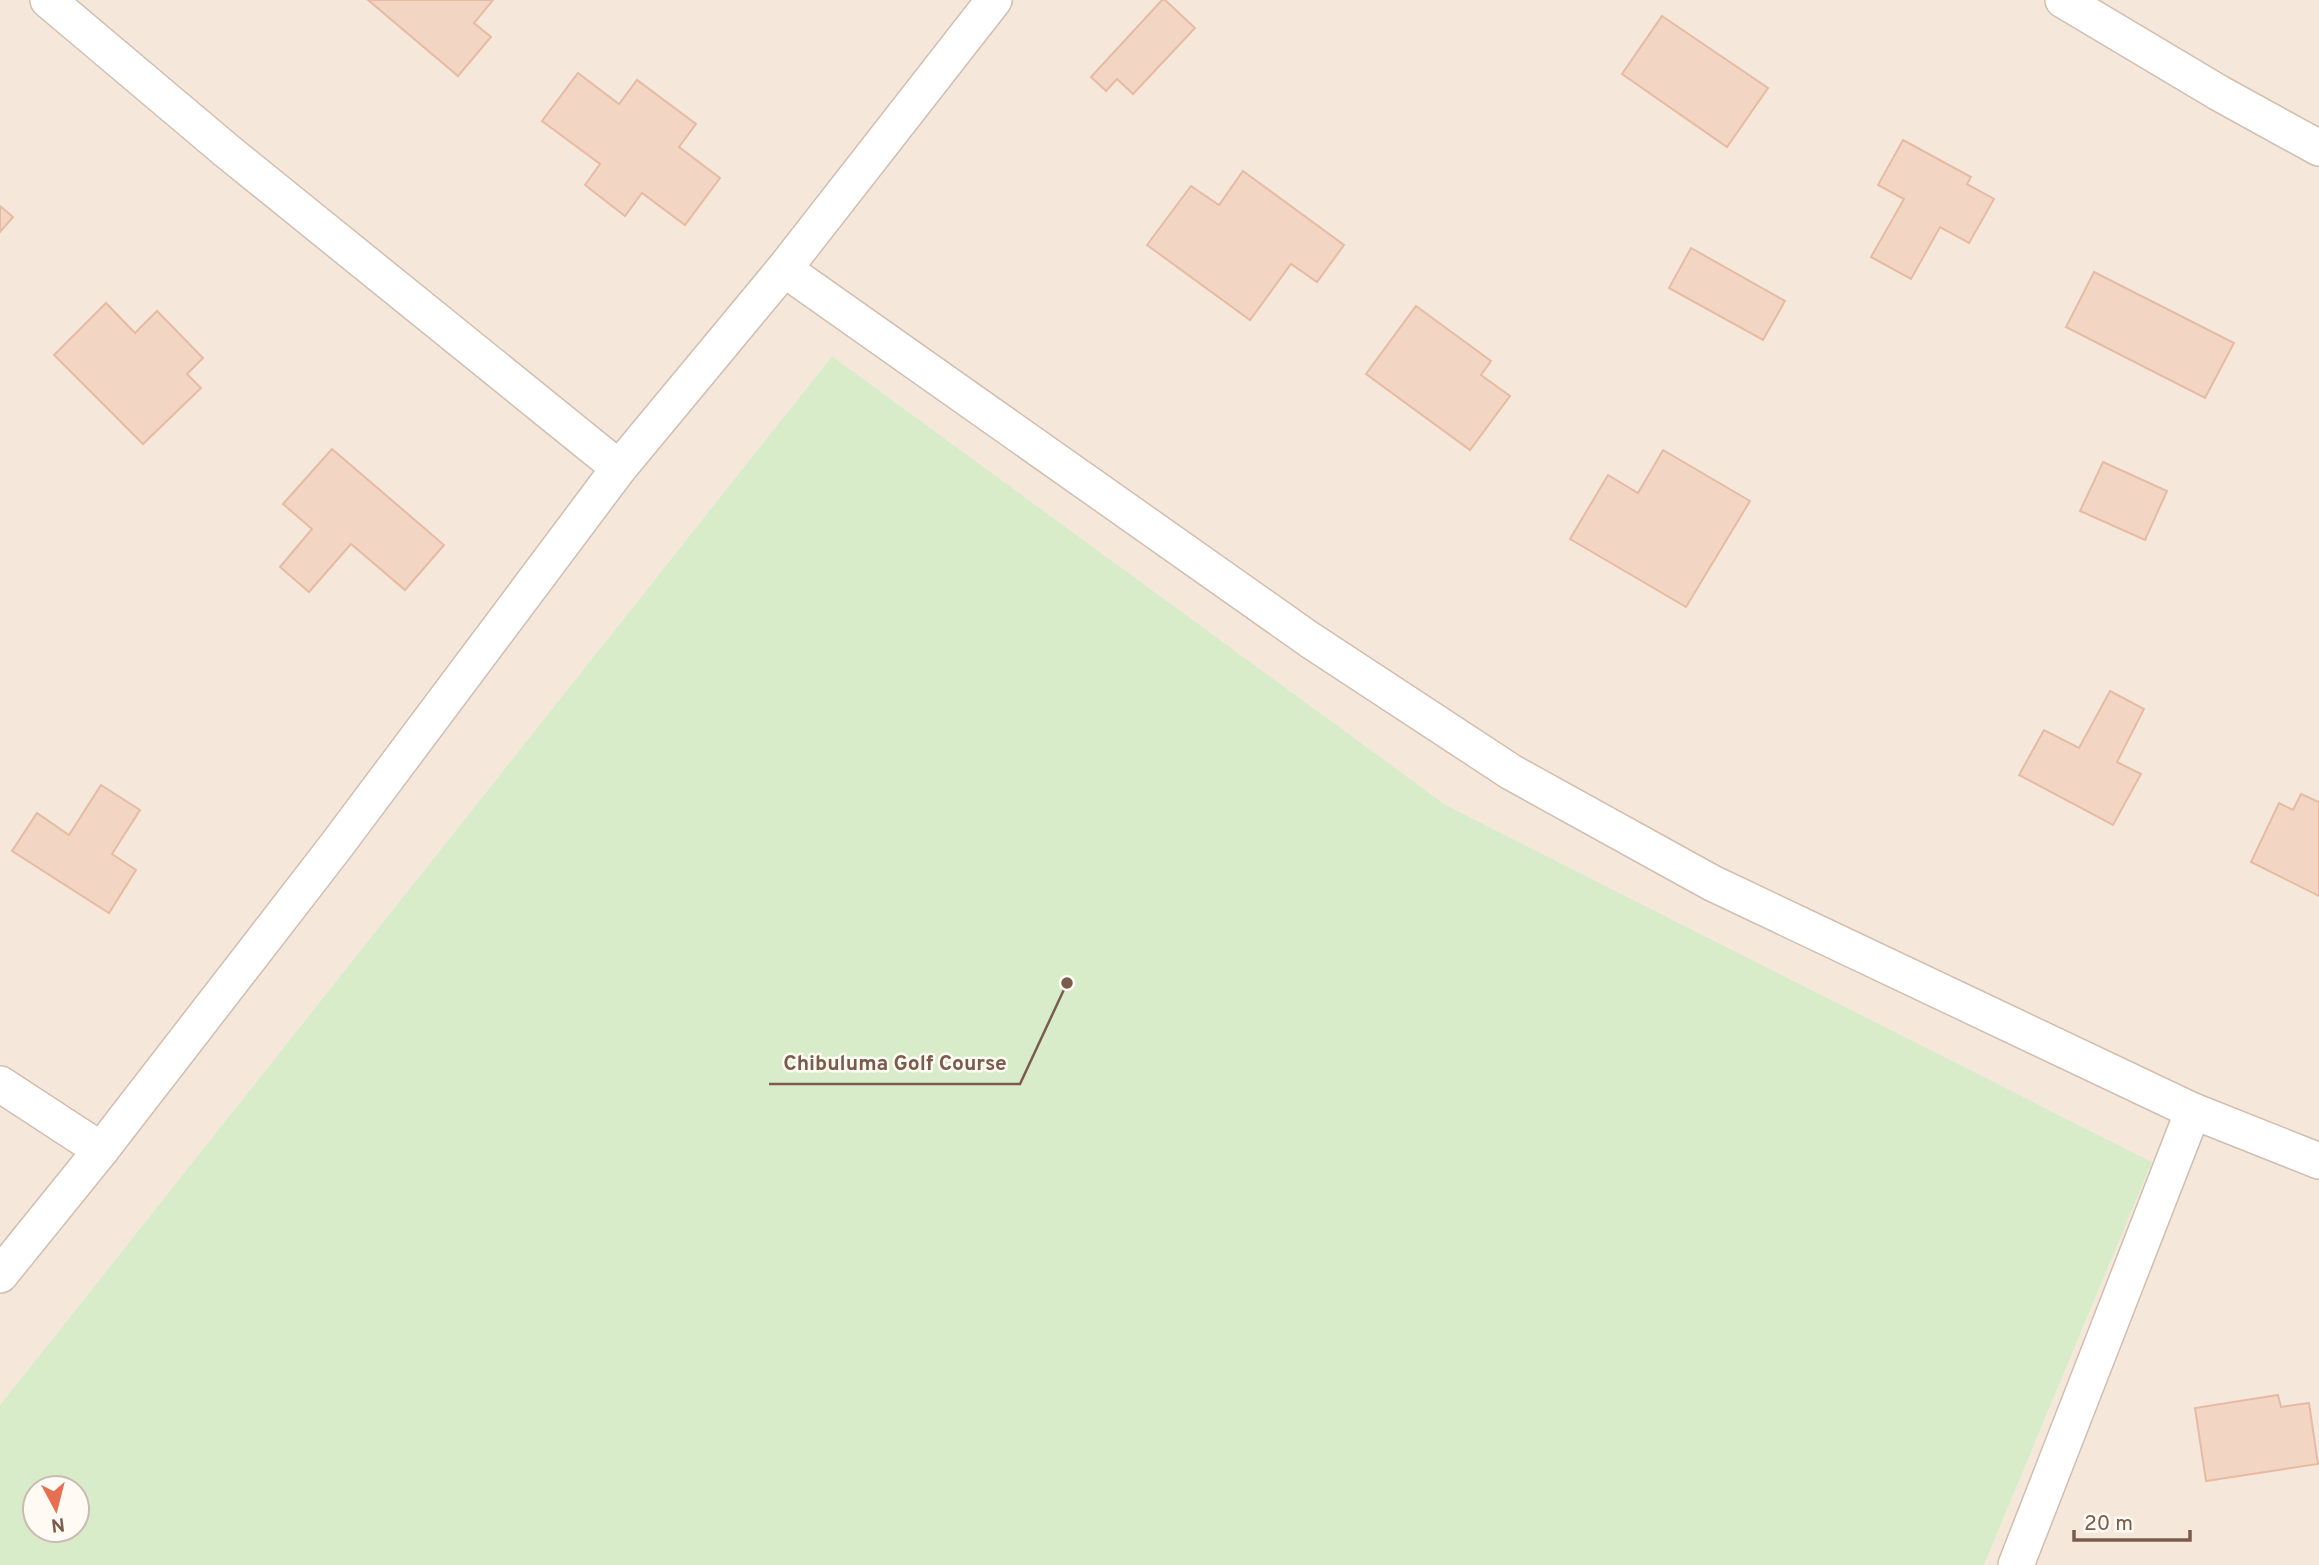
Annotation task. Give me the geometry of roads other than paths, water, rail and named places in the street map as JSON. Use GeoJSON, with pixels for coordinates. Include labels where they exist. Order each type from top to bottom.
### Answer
{"type":"FeatureCollection","features":[{"type":"Feature","properties":{"kind":"street"},"geometry":{"type":"LineString","coordinates":[[48,0],[227,151],[619,468]]}},
{"type":"Feature","properties":{"kind":"street"},"geometry":{"type":"LineString","coordinates":[[0,1275],[101,1150],[345,835],[619,468],[784,269],[994,0]]}},
{"type":"Feature","properties":{"kind":"street"},"geometry":{"type":"LineString","coordinates":[[2063,0],[2219,93],[2319,148]]}},
{"type":"Feature","properties":{"kind":"street"},"geometry":{"type":"LineString","coordinates":[[784,269],[1310,640],[1511,772],[1712,883],[2193,1111],[2319,1161]]}},
{"type":"Feature","properties":{"kind":"street"},"geometry":{"type":"LineString","coordinates":[[0,1084],[101,1150]]}},
{"type":"Feature","properties":{"kind":"street"},"geometry":{"type":"LineString","coordinates":[[2016,1565],[2193,1111]]}},
{"type":"Feature","properties":{"kind":"place","name":"Chibuluma Golf Course"},"geometry":{"type":"Point","coordinates":[1067,983]}}]}
